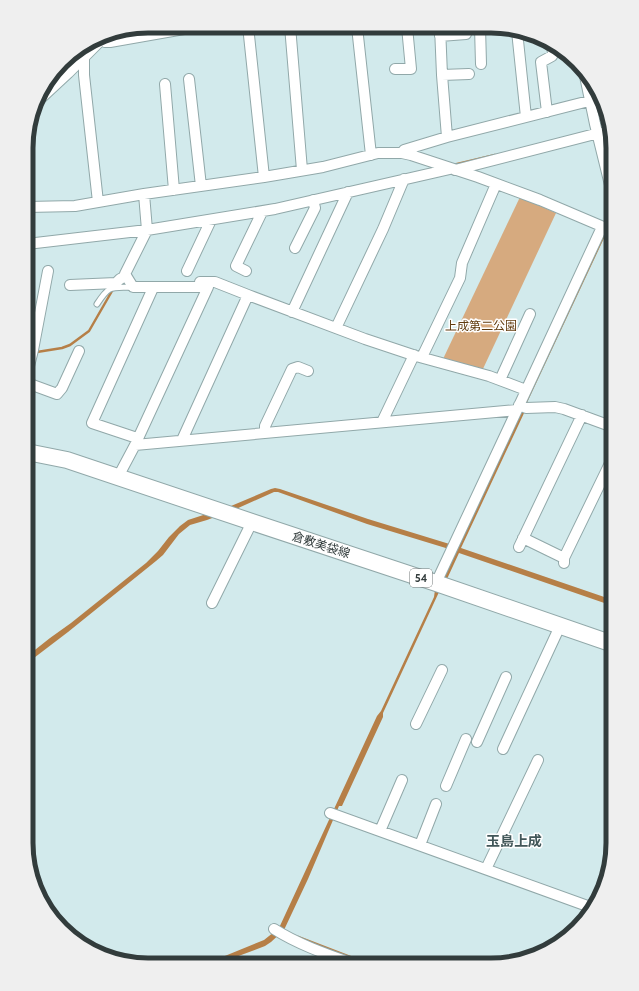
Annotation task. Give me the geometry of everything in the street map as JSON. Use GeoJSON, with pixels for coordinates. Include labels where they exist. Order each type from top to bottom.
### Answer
{"type":"FeatureCollection","features":[{"type":"Feature","properties":{"kind":"main road","name":"倉敷美袋線"},"geometry":{"type":"LineString","coordinates":[[33,453],[67,460],[436,583],[606,642]]}},
{"type":"Feature","properties":{"kind":"street"},"geometry":{"type":"LineString","coordinates":[[105,42],[161,33]]}},
{"type":"Feature","properties":{"kind":"street"},"geometry":{"type":"LineString","coordinates":[[249,33],[264,177]]}},
{"type":"Feature","properties":{"kind":"street"},"geometry":{"type":"LineString","coordinates":[[291,33],[302,170]]}},
{"type":"Feature","properties":{"kind":"street"},"geometry":{"type":"LineString","coordinates":[[358,33],[371,155]]}},
{"type":"Feature","properties":{"kind":"street"},"geometry":{"type":"LineString","coordinates":[[395,70],[411,69],[408,33]]}},
{"type":"Feature","properties":{"kind":"street"},"geometry":{"type":"LineString","coordinates":[[440,33],[447,137]]}},
{"type":"Feature","properties":{"kind":"street"},"geometry":{"type":"LineString","coordinates":[[457,33],[466,34]]}},
{"type":"Feature","properties":{"kind":"street"},"geometry":{"type":"LineString","coordinates":[[480,33],[481,64]]}},
{"type":"Feature","properties":{"kind":"street"},"geometry":{"type":"LineString","coordinates":[[518,36],[526,117]]}},
{"type":"Feature","properties":{"kind":"street"},"geometry":{"type":"LineString","coordinates":[[547,112],[541,62],[552,56],[553,51]]}},
{"type":"Feature","properties":{"kind":"street"},"geometry":{"type":"LineString","coordinates":[[82,53],[98,202]]}},
{"type":"Feature","properties":{"kind":"street"},"geometry":{"type":"LineString","coordinates":[[442,75],[469,74]]}},
{"type":"Feature","properties":{"kind":"street"},"geometry":{"type":"LineString","coordinates":[[189,79],[201,186]]}},
{"type":"Feature","properties":{"kind":"street"},"geometry":{"type":"LineString","coordinates":[[586,83],[587,101],[594,134],[606,174]]}},
{"type":"Feature","properties":{"kind":"street"},"geometry":{"type":"LineString","coordinates":[[165,84],[174,190]]}},
{"type":"Feature","properties":{"kind":"street"},"geometry":{"type":"LineString","coordinates":[[402,153],[404,150],[447,137],[587,101]]}},
{"type":"Feature","properties":{"kind":"street"},"geometry":{"type":"LineString","coordinates":[[33,243],[262,212],[605,133]]}},
{"type":"Feature","properties":{"kind":"street"},"geometry":{"type":"LineString","coordinates":[[33,207],[76,206],[144,194],[323,167],[378,153],[402,153],[540,200],[606,228]]}},
{"type":"Feature","properties":{"kind":"street"},"geometry":{"type":"LineString","coordinates":[[336,328],[404,179]]}},
{"type":"Feature","properties":{"kind":"street"},"geometry":{"type":"LineString","coordinates":[[382,422],[460,278],[462,263],[496,184]]}},
{"type":"Feature","properties":{"kind":"street"},"geometry":{"type":"LineString","coordinates":[[292,312],[348,192]]}},
{"type":"Feature","properties":{"kind":"street"},"geometry":{"type":"LineString","coordinates":[[130,282],[125,274],[147,228],[144,194]]}},
{"type":"Feature","properties":{"kind":"street"},"geometry":{"type":"LineString","coordinates":[[295,248],[315,208],[313,200]]}},
{"type":"Feature","properties":{"kind":"street"},"geometry":{"type":"LineString","coordinates":[[246,271],[236,266],[262,212]]}},
{"type":"Feature","properties":{"kind":"street"},"geometry":{"type":"LineString","coordinates":[[188,271],[211,220]]}},
{"type":"Feature","properties":{"kind":"street"},"geometry":{"type":"LineString","coordinates":[[436,583],[521,408],[526,390],[606,235]]}},
{"type":"Feature","properties":{"kind":"street"},"geometry":{"type":"LineString","coordinates":[[33,333],[48,271]]}},
{"type":"Feature","properties":{"kind":"street"},"geometry":{"type":"LineString","coordinates":[[70,285],[115,285],[120,279],[153,288],[208,288],[136,442],[118,477]]}},
{"type":"Feature","properties":{"kind":"street"},"geometry":{"type":"LineString","coordinates":[[130,282],[215,282],[248,296],[365,339],[489,376],[526,390]]}},
{"type":"Feature","properties":{"kind":"street"},"geometry":{"type":"LineString","coordinates":[[153,288],[92,423],[136,442],[182,440],[265,433],[521,408],[564,409],[606,425]]}},
{"type":"Feature","properties":{"kind":"street"},"geometry":{"type":"LineString","coordinates":[[182,440],[248,296]]}},
{"type":"Feature","properties":{"kind":"street"},"geometry":{"type":"LineString","coordinates":[[500,380],[530,314]]}},
{"type":"Feature","properties":{"kind":"street"},"geometry":{"type":"LineString","coordinates":[[33,386],[57,394],[62,388],[79,351]]}},
{"type":"Feature","properties":{"kind":"street"},"geometry":{"type":"LineString","coordinates":[[265,433],[265,426],[292,369],[298,367],[308,372]]}},
{"type":"Feature","properties":{"kind":"street"},"geometry":{"type":"LineString","coordinates":[[582,416],[521,543],[564,560],[606,472]]}},
{"type":"Feature","properties":{"kind":"street"},"geometry":{"type":"LineString","coordinates":[[212,603],[252,522]]}},
{"type":"Feature","properties":{"kind":"street"},"geometry":{"type":"LineString","coordinates":[[503,749],[560,626]]}},
{"type":"Feature","properties":{"kind":"street"},"geometry":{"type":"LineString","coordinates":[[416,724],[442,670]]}},
{"type":"Feature","properties":{"kind":"street"},"geometry":{"type":"LineString","coordinates":[[477,742],[506,677]]}},
{"type":"Feature","properties":{"kind":"street"},"geometry":{"type":"LineString","coordinates":[[446,786],[466,739]]}},
{"type":"Feature","properties":{"kind":"street"},"geometry":{"type":"LineString","coordinates":[[486,869],[538,760]]}},
{"type":"Feature","properties":{"kind":"street"},"geometry":{"type":"LineString","coordinates":[[380,831],[402,780]]}},
{"type":"Feature","properties":{"kind":"street"},"geometry":{"type":"LineString","coordinates":[[420,845],[436,804]]}},
{"type":"Feature","properties":{"kind":"street"},"geometry":{"type":"LineString","coordinates":[[330,813],[588,906]]}},
{"type":"Feature","properties":{"kind":"street"},"geometry":{"type":"LineString","coordinates":[[274,930],[338,958]]}},
{"type":"Feature","properties":{"kind":"lane"},"geometry":{"type":"LineString","coordinates":[[96,304],[107,290],[115,285]]}},
{"type":"Feature","properties":{"kind":"green space","name":"上成第二公園"},"geometry":{"type":"Polygon","coordinates":[[[520,197],[556,213],[482,371],[443,359],[520,197]]]}},
{"type":"Feature","properties":{"kind":"shaded area"},"geometry":{"type":"Polygon","coordinates":[[[520,411],[525,411],[461,548],[606,598],[606,604],[459,553],[439,592],[383,713],[383,717],[342,806],[339,806],[308,879],[284,930],[265,946],[233,958],[220,958],[264,940],[279,928],[434,597],[449,549],[367,524],[278,492],[274,492],[236,509],[190,525],[179,534],[163,555],[156,561],[33,659],[33,651],[146,563],[169,537],[188,520],[231,506],[275,488],[456,546],[520,411]]]}},
{"type":"Feature","properties":{"kind":"waterway"},"geometry":{"type":"LineString","coordinates":[[453,165],[495,155]]}},
{"type":"Feature","properties":{"kind":"waterway"},"geometry":{"type":"LineString","coordinates":[[525,404],[606,231]]}},
{"type":"Feature","properties":{"kind":"waterway"},"geometry":{"type":"LineString","coordinates":[[36,353],[70,345],[89,331],[112,291]]}},
{"type":"Feature","properties":{"kind":"waterway"},"geometry":{"type":"LineString","coordinates":[[298,937],[353,958]]}},
{"type":"Feature","properties":{"kind":"district","name":"玉島上成"},"geometry":{"type":"Point","coordinates":[514,841]}}]}
